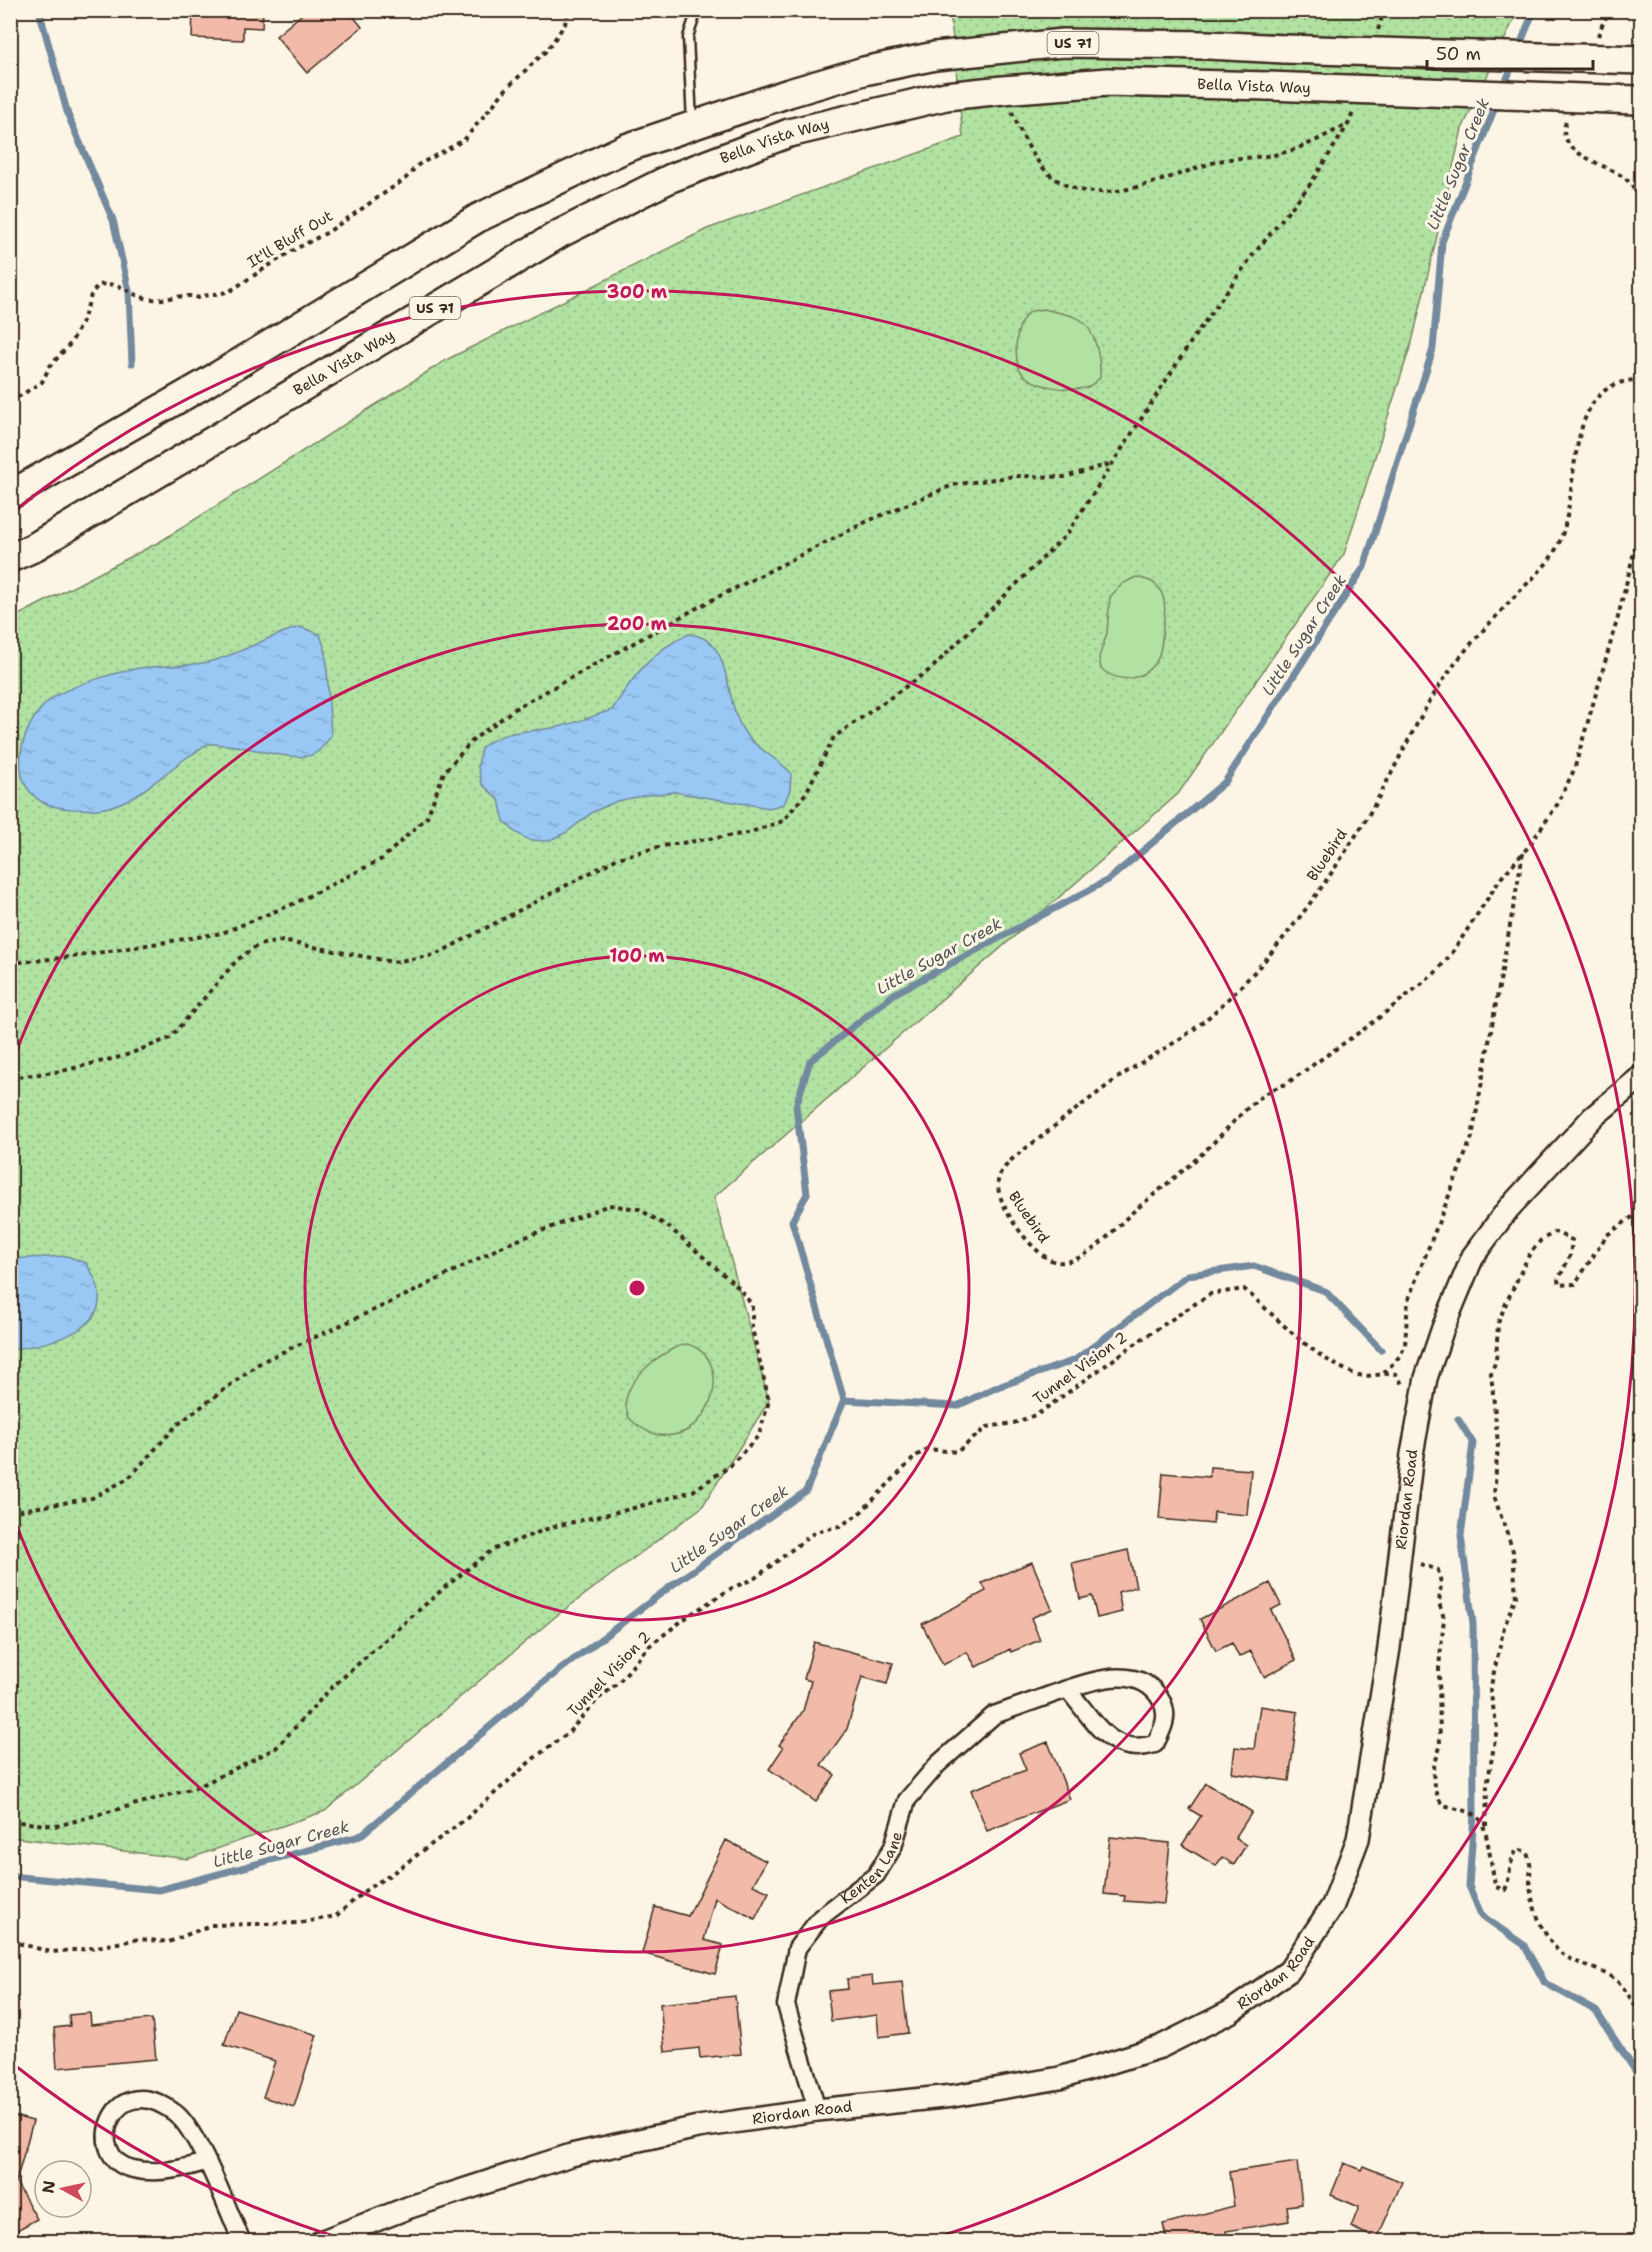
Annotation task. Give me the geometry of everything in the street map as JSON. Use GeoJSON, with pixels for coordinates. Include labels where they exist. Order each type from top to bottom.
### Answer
{"type":"FeatureCollection","features":[{"type":"Feature","properties":{"kind":"main road","name":"US 71"},"geometry":{"type":"LineString","coordinates":[[10,495],[201,386],[478,218],[626,148],[864,71],[935,56],[1063,43],[1208,45],[1641,60]]}},
{"type":"Feature","properties":{"kind":"main road","name":"Bella Vista Way"},"geometry":{"type":"LineString","coordinates":[[10,558],[41,543],[561,233],[671,178],[789,133],[915,102],[1003,90],[1108,82],[1639,100]]}},
{"type":"Feature","properties":{"kind":"street","name":"Riordan Road"},"geometry":{"type":"LineString","coordinates":[[320,2241],[410,2207],[571,2155],[698,2127],[817,2110],[953,2096],[1060,2078],[1160,2047],[1230,2012],[1288,1971],[1333,1905],[1358,1839],[1389,1648],[1412,1454],[1426,1378],[1443,1328],[1473,1256],[1508,1209],[1593,1117],[1641,1076]]}},
{"type":"Feature","properties":{"kind":"street","name":"Kenten Lane"},"geometry":{"type":"LineString","coordinates":[[817,2110],[786,2005],[797,1948],[821,1917],[876,1875],[893,1847],[907,1800],[938,1764],[994,1715],[1067,1689],[1097,1679],[1139,1679],[1155,1689],[1166,1708],[1164,1727],[1155,1744],[1139,1749],[1122,1746],[1105,1736],[1067,1689]]}},
{"type":"Feature","properties":{"kind":"street"},"geometry":{"type":"LineString","coordinates":[[205,2162],[177,2170],[132,2169],[114,2158],[106,2144],[109,2122],[117,2106],[130,2098],[157,2102],[176,2113],[189,2127],[242,2241]]}},
{"type":"Feature","properties":{"kind":"lane"},"geometry":{"type":"LineString","coordinates":[[693,126],[688,37],[697,10]]}},
{"type":"Feature","properties":{"kind":"path","name":"It'll Bluff Out"},"geometry":{"type":"LineString","coordinates":[[10,402],[42,382],[50,366],[71,343],[84,318],[91,295],[98,285],[118,284],[137,296],[159,300],[190,296],[198,298],[210,292],[220,294],[230,291],[291,252],[328,232],[405,179],[418,165],[464,140],[507,88],[548,49],[565,24],[568,10]]}},
{"type":"Feature","properties":{"kind":"path"},"geometry":{"type":"LineString","coordinates":[[1377,35],[1384,10]]}},
{"type":"Feature","properties":{"kind":"path"},"geometry":{"type":"LineString","coordinates":[[1596,41],[1604,20],[1612,10]]}},
{"type":"Feature","properties":{"kind":"path"},"geometry":{"type":"LineString","coordinates":[[1003,90],[1027,146],[1057,180],[1090,192],[1129,190],[1222,161],[1281,154],[1313,143],[1349,123]]}},
{"type":"Feature","properties":{"kind":"path"},"geometry":{"type":"LineString","coordinates":[[10,1078],[62,1071],[124,1056],[170,1038],[237,960],[258,945],[282,941],[393,962],[435,956],[618,858],[662,846],[748,833],[783,821],[806,793],[834,737],[931,669],[1067,534],[1196,334],[1253,255],[1309,186],[1349,123],[1356,101]]}},
{"type":"Feature","properties":{"kind":"path"},"geometry":{"type":"LineString","coordinates":[[1567,117],[1563,128],[1566,141],[1582,156],[1618,174],[1631,184],[1637,196],[1638,256],[1641,263]]}},
{"type":"Feature","properties":{"kind":"path","name":"Bluebird"},"geometry":{"type":"LineString","coordinates":[[1641,380],[1631,380],[1609,387],[1591,406],[1576,446],[1571,496],[1559,545],[1533,579],[1463,653],[1448,673],[1402,750],[1362,826],[1273,953],[1205,1020],[1179,1041],[1089,1098],[1013,1159],[998,1179],[998,1196],[1005,1210],[1040,1255],[1051,1262],[1063,1263],[1081,1257],[1163,1189],[1268,1094],[1286,1084],[1371,1024],[1435,973],[1501,878],[1524,853],[1557,805],[1574,770],[1618,617],[1641,520]]}},
{"type":"Feature","properties":{"kind":"path"},"geometry":{"type":"LineString","coordinates":[[10,963],[72,957],[222,933],[293,904],[382,859],[427,817],[444,772],[474,740],[516,708],[706,603],[868,522],[953,485],[1015,476],[1065,477],[1111,464]]}},
{"type":"Feature","properties":{"kind":"path"},"geometry":{"type":"LineString","coordinates":[[1383,1374],[1400,1356],[1405,1345],[1408,1300],[1472,1137],[1524,853]]}},
{"type":"Feature","properties":{"kind":"path"},"geometry":{"type":"LineString","coordinates":[[10,1512],[92,1498],[129,1478],[177,1425],[261,1362],[415,1291],[505,1245],[609,1205],[639,1209],[670,1228],[739,1288],[752,1305],[752,1328],[769,1401],[759,1435],[730,1466],[693,1491],[630,1509],[552,1527],[492,1550],[445,1587],[331,1688],[276,1748],[198,1787],[57,1826],[10,1821]]}},
{"type":"Feature","properties":{"kind":"path"},"geometry":{"type":"LineString","coordinates":[[1641,1210],[1607,1235],[1575,1284],[1559,1285],[1558,1280],[1570,1256],[1572,1240],[1556,1232],[1541,1240],[1529,1255],[1498,1323],[1496,1361],[1491,1373],[1498,1444],[1494,1496],[1513,1551],[1516,1597],[1504,1628],[1490,1690],[1497,1728],[1487,1786],[1486,1830],[1490,1869],[1496,1887],[1505,1890],[1509,1882],[1511,1858],[1517,1850],[1526,1851],[1532,1863],[1529,1880],[1533,1905],[1553,1945],[1570,1960],[1602,1972],[1618,1982],[1641,2013]]}},
{"type":"Feature","properties":{"kind":"path","name":"Tunnel Vision 2"},"geometry":{"type":"LineString","coordinates":[[10,1941],[51,1952],[139,1940],[169,1942],[210,1925],[298,1923],[336,1916],[367,1889],[390,1875],[467,1818],[533,1758],[568,1733],[598,1700],[619,1682],[649,1646],[691,1614],[732,1588],[755,1578],[815,1532],[840,1526],[859,1514],[916,1456],[927,1449],[957,1452],[987,1427],[1014,1423],[1038,1414],[1132,1345],[1210,1294],[1244,1289],[1299,1341],[1355,1374],[1368,1376],[1383,1374]]}},
{"type":"Feature","properties":{"kind":"path"},"geometry":{"type":"LineString","coordinates":[[1383,1374],[1396,1374],[1404,1389]]}},
{"type":"Feature","properties":{"kind":"path"},"geometry":{"type":"LineString","coordinates":[[1641,1418],[1641,1440]]}},
{"type":"Feature","properties":{"kind":"path"},"geometry":{"type":"LineString","coordinates":[[1400,1559],[1433,1566],[1438,1570],[1441,1583],[1439,1603],[1444,1618],[1439,1667],[1440,1747],[1433,1770],[1434,1787],[1441,1803],[1461,1812],[1474,1814],[1484,1823],[1486,1830]]}},
{"type":"Feature","properties":{"kind":"green space"},"geometry":{"type":"Polygon","coordinates":[[[950,11],[1518,11],[1462,129],[1413,338],[1344,554],[1178,794],[714,1197],[769,1401],[702,1507],[555,1617],[325,1811],[188,1859],[11,1837],[11,619],[161,541],[446,360],[707,229],[963,137],[950,11]]]}},
{"type":"Feature","properties":{"kind":"green space"},"geometry":{"type":"Polygon","coordinates":[[[1044,309],[1077,318],[1090,331],[1100,363],[1100,378],[1089,386],[1070,389],[1051,387],[1034,382],[1022,373],[1016,350],[1018,332],[1030,312],[1044,309]]]}},
{"type":"Feature","properties":{"kind":"green space"},"geometry":{"type":"Polygon","coordinates":[[[1136,577],[1153,582],[1164,598],[1165,608],[1159,655],[1149,669],[1136,677],[1115,677],[1101,669],[1099,657],[1107,633],[1110,597],[1122,584],[1136,577]]]}},
{"type":"Feature","properties":{"kind":"green space"},"geometry":{"type":"Polygon","coordinates":[[[687,1344],[705,1355],[713,1372],[713,1392],[706,1411],[692,1426],[674,1435],[653,1433],[629,1418],[625,1404],[629,1391],[650,1364],[669,1351],[687,1344]]]}},
{"type":"Feature","properties":{"kind":"water"},"geometry":{"type":"Polygon","coordinates":[[[300,627],[320,634],[326,653],[331,736],[315,754],[293,757],[236,746],[208,744],[139,793],[117,804],[98,809],[82,810],[48,805],[30,792],[23,778],[20,763],[22,747],[35,716],[57,695],[109,675],[139,668],[212,661],[300,627]]]}},
{"type":"Feature","properties":{"kind":"water"},"geometry":{"type":"Polygon","coordinates":[[[689,634],[704,638],[714,647],[721,659],[738,720],[746,734],[791,773],[790,790],[784,804],[769,808],[674,792],[617,801],[593,812],[567,832],[548,841],[529,840],[515,832],[504,821],[499,800],[482,784],[478,767],[481,748],[510,733],[562,726],[612,710],[628,686],[654,656],[689,634]]]}},
{"type":"Feature","properties":{"kind":"water"},"geometry":{"type":"Polygon","coordinates":[[[67,1256],[86,1263],[95,1279],[99,1301],[95,1314],[86,1325],[72,1333],[41,1344],[11,1350],[11,1259],[67,1256]]]}},
{"type":"Feature","properties":{"kind":"building"},"geometry":{"type":"Polygon","coordinates":[[[193,10],[263,10],[262,28],[243,27],[243,40],[192,38],[193,10]]]}},
{"type":"Feature","properties":{"kind":"building"},"geometry":{"type":"Polygon","coordinates":[[[307,10],[348,10],[362,27],[307,73],[276,36],[307,10]]]}},
{"type":"Feature","properties":{"kind":"building"},"geometry":{"type":"Polygon","coordinates":[[[1210,1467],[1251,1470],[1247,1515],[1214,1512],[1213,1524],[1159,1519],[1163,1473],[1209,1477],[1210,1467]]]}},
{"type":"Feature","properties":{"kind":"building"},"geometry":{"type":"Polygon","coordinates":[[[1128,1550],[1136,1587],[1118,1592],[1122,1612],[1097,1618],[1092,1596],[1080,1599],[1072,1563],[1128,1550]]]}},
{"type":"Feature","properties":{"kind":"building"},"geometry":{"type":"Polygon","coordinates":[[[1032,1562],[1052,1609],[1031,1618],[1040,1640],[1011,1652],[1010,1649],[976,1667],[967,1652],[943,1665],[922,1624],[986,1591],[982,1583],[1032,1562]]]}},
{"type":"Feature","properties":{"kind":"building"},"geometry":{"type":"Polygon","coordinates":[[[1270,1583],[1281,1605],[1271,1610],[1296,1660],[1264,1677],[1251,1651],[1239,1657],[1232,1643],[1216,1651],[1200,1619],[1270,1583]]]}},
{"type":"Feature","properties":{"kind":"building"},"geometry":{"type":"Polygon","coordinates":[[[814,1642],[893,1663],[887,1684],[862,1677],[847,1729],[821,1765],[835,1775],[816,1802],[769,1769],[783,1748],[779,1745],[803,1711],[811,1681],[804,1679],[814,1642]]]}},
{"type":"Feature","properties":{"kind":"building"},"geometry":{"type":"Polygon","coordinates":[[[1260,1706],[1298,1712],[1289,1781],[1232,1773],[1235,1747],[1254,1749],[1260,1706]]]}},
{"type":"Feature","properties":{"kind":"building"},"geometry":{"type":"Polygon","coordinates":[[[1048,1742],[1070,1799],[987,1831],[971,1790],[1026,1770],[1019,1753],[1048,1742]]]}},
{"type":"Feature","properties":{"kind":"building"},"geometry":{"type":"Polygon","coordinates":[[[1206,1783],[1252,1812],[1235,1838],[1246,1845],[1234,1865],[1222,1857],[1216,1866],[1182,1845],[1201,1816],[1189,1809],[1206,1783]]]}},
{"type":"Feature","properties":{"kind":"building"},"geometry":{"type":"Polygon","coordinates":[[[1110,1837],[1170,1843],[1164,1904],[1124,1901],[1125,1896],[1104,1894],[1110,1837]]]}},
{"type":"Feature","properties":{"kind":"building"},"geometry":{"type":"Polygon","coordinates":[[[726,1840],[766,1861],[753,1885],[769,1892],[755,1919],[715,1898],[704,1940],[723,1945],[715,1974],[642,1953],[655,1907],[688,1916],[726,1840]]]}},
{"type":"Feature","properties":{"kind":"building"},"geometry":{"type":"Polygon","coordinates":[[[872,1976],[873,1985],[902,1982],[908,2033],[879,2037],[877,2015],[831,2021],[828,1991],[848,1989],[847,1979],[872,1976]]]}},
{"type":"Feature","properties":{"kind":"building"},"geometry":{"type":"Polygon","coordinates":[[[735,1996],[741,2054],[700,2058],[699,2048],[665,2052],[660,2004],[735,1996]]]}},
{"type":"Feature","properties":{"kind":"building"},"geometry":{"type":"Polygon","coordinates":[[[236,2009],[317,2035],[294,2107],[263,2097],[275,2061],[224,2045],[236,2009]]]}},
{"type":"Feature","properties":{"kind":"building"},"geometry":{"type":"Polygon","coordinates":[[[90,2013],[91,2025],[152,2019],[156,2059],[57,2068],[54,2028],[70,2026],[69,2015],[90,2013]]]}},
{"type":"Feature","properties":{"kind":"building"},"geometry":{"type":"Polygon","coordinates":[[[10,2115],[33,2121],[16,2182],[33,2212],[33,2219],[37,2219],[10,2234],[10,2115]]]}},
{"type":"Feature","properties":{"kind":"building"},"geometry":{"type":"Polygon","coordinates":[[[1297,2162],[1302,2204],[1287,2206],[1289,2221],[1226,2231],[1228,2241],[1167,2241],[1163,2224],[1234,2206],[1229,2172],[1297,2162]]]}},
{"type":"Feature","properties":{"kind":"building"},"geometry":{"type":"Polygon","coordinates":[[[1344,2163],[1361,2170],[1363,2166],[1402,2182],[1377,2239],[1351,2227],[1359,2207],[1331,2195],[1344,2163]]]}},
{"type":"Feature","properties":{"kind":"waterway"},"geometry":{"type":"LineString","coordinates":[[39,10],[68,115],[113,220],[129,291],[132,363]]}},
{"type":"Feature","properties":{"kind":"waterway","name":"Little Sugar Creek"},"geometry":{"type":"LineString","coordinates":[[1518,50],[1534,10]]}},
{"type":"Feature","properties":{"kind":"waterway","name":"Little Sugar Creek"},"geometry":{"type":"LineString","coordinates":[[1503,89],[1513,63]]}},
{"type":"Feature","properties":{"kind":"waterway","name":"Little Sugar Creek"},"geometry":{"type":"LineString","coordinates":[[10,1876],[159,1890],[360,1836],[532,1691],[675,1583],[806,1491],[844,1400],[792,1221],[807,1194],[796,1106],[810,1061],[894,994],[1108,880],[1225,782],[1364,567],[1433,349],[1442,242],[1497,102]]}},
{"type":"Feature","properties":{"kind":"waterway"},"geometry":{"type":"LineString","coordinates":[[844,1400],[957,1406],[995,1388],[1075,1360],[1188,1275],[1254,1266],[1325,1291],[1381,1350]]}},
{"type":"Feature","properties":{"kind":"waterway"},"geometry":{"type":"LineString","coordinates":[[1458,1419],[1473,1443],[1461,1536],[1473,1623],[1474,1814],[1469,1886],[1481,1915],[1524,1945],[1545,1983],[1596,2011],[1642,2081]]}}]}
